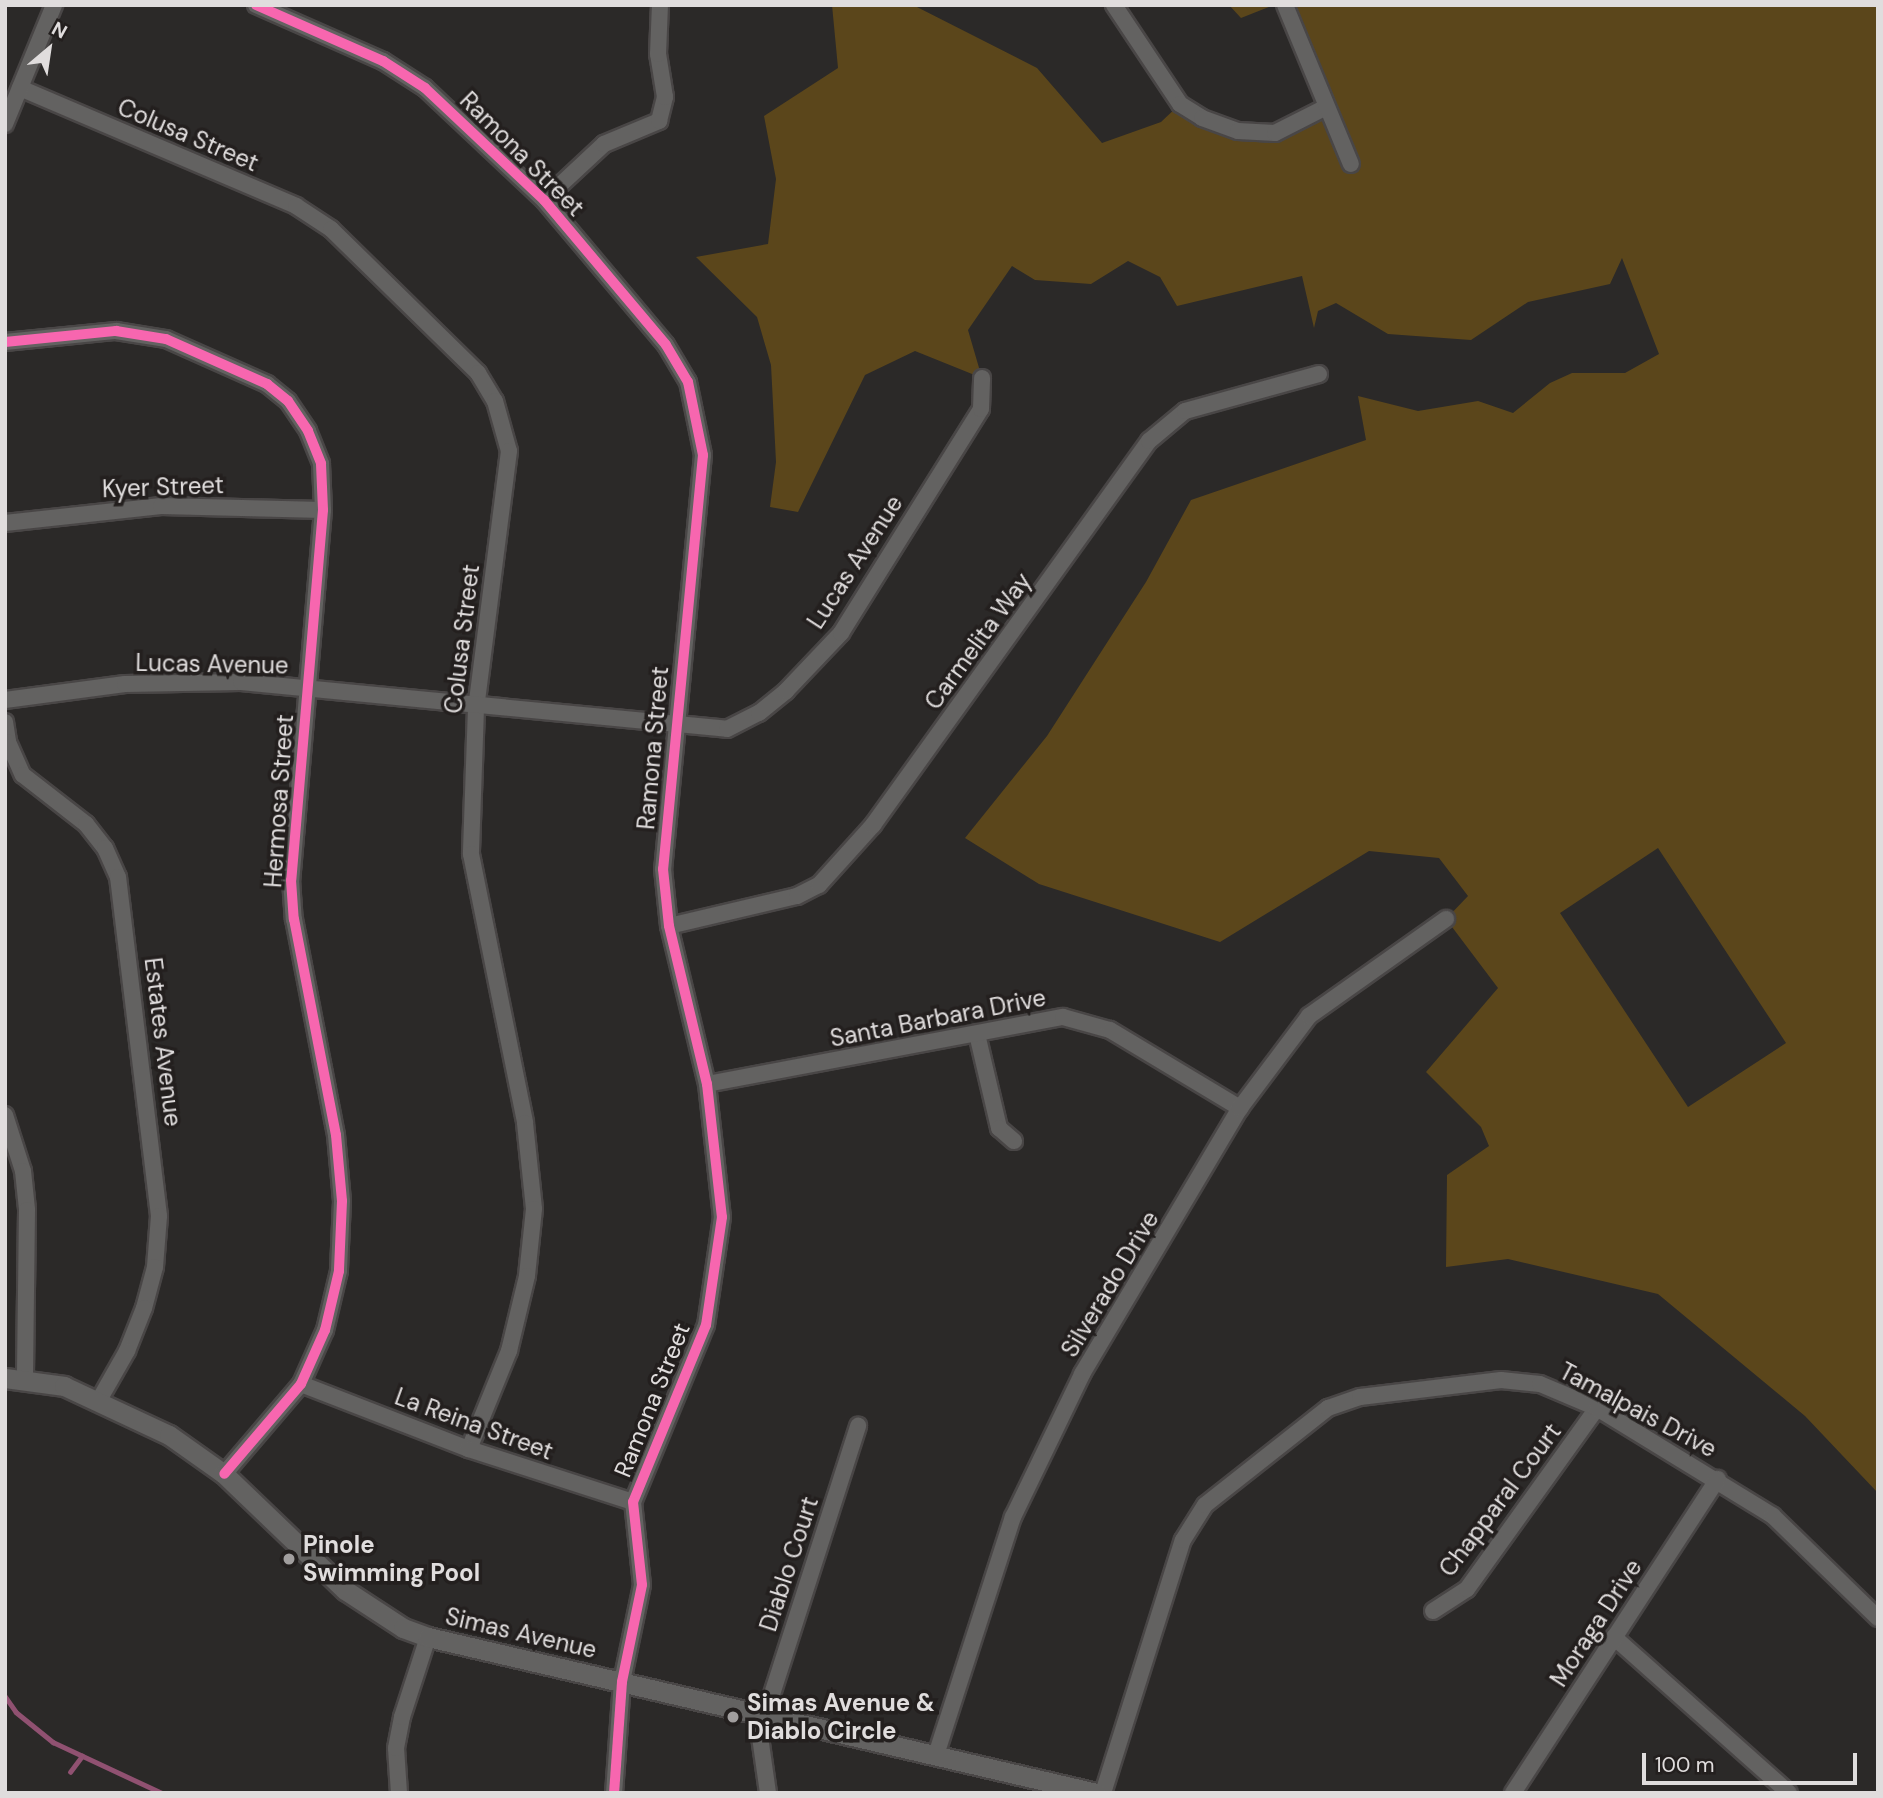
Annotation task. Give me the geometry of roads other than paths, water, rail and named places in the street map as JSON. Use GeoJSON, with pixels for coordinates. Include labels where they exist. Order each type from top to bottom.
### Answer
{"type":"FeatureCollection","features":[{"type":"Feature","properties":{"kind":"street"},"geometry":{"type":"LineString","coordinates":[[5,124],[54,5]]}},
{"type":"Feature","properties":{"kind":"street","name":"Ramona Street"},"geometry":{"type":"LineString","coordinates":[[256,5],[383,61],[425,88],[544,200],[666,345],[688,382],[703,455],[663,869],[669,926],[707,1084],[722,1217],[706,1325],[633,1502],[642,1585],[622,1682],[614,1793]]}},
{"type":"Feature","properties":{"kind":"street"},"geometry":{"type":"LineString","coordinates":[[544,200],[604,144],[659,121],[666,97],[658,54],[660,5]]}},
{"type":"Feature","properties":{"kind":"street"},"geometry":{"type":"LineString","coordinates":[[1114,5],[1180,104],[1202,118],[1238,131],[1275,133],[1324,108]]}},
{"type":"Feature","properties":{"kind":"street"},"geometry":{"type":"LineString","coordinates":[[1284,5],[1324,108],[1351,164]]}},
{"type":"Feature","properties":{"kind":"street","name":"Colusa Street"},"geometry":{"type":"LineString","coordinates":[[20,88],[296,206],[331,229],[478,373],[495,401],[509,451],[476,708],[471,854],[525,1122],[534,1209],[527,1276],[509,1351],[469,1449]]}},
{"type":"Feature","properties":{"kind":"street","name":"Hermosa Street"},"geometry":{"type":"LineString","coordinates":[[5,342],[139,333],[166,339],[267,384],[288,401],[308,431],[321,464],[323,510],[291,880],[294,919],[336,1135],[342,1201],[333,1301],[300,1384],[224,1474]]}},
{"type":"Feature","properties":{"kind":"street","name":"Carmelita Way"},"geometry":{"type":"LineString","coordinates":[[669,926],[797,895],[819,885],[873,825],[1149,441],[1185,411],[1319,374]]}},
{"type":"Feature","properties":{"kind":"street","name":"Lucas Avenue"},"geometry":{"type":"LineString","coordinates":[[5,699],[125,684],[241,682],[476,708],[727,729],[759,713],[841,633],[981,409],[982,378]]}},
{"type":"Feature","properties":{"kind":"street","name":"Kyer Street"},"geometry":{"type":"LineString","coordinates":[[5,523],[160,506],[323,510]]}},
{"type":"Feature","properties":{"kind":"street","name":"Estates Avenue"},"geometry":{"type":"LineString","coordinates":[[5,722],[8,742],[23,775],[86,824],[105,848],[118,877],[159,1216],[155,1268],[144,1308],[127,1350],[99,1399]]}},
{"type":"Feature","properties":{"kind":"street","name":"Silverado Drive"},"geometry":{"type":"LineString","coordinates":[[936,1755],[1013,1517],[1082,1374],[1240,1108],[1309,1016],[1446,919]]}},
{"type":"Feature","properties":{"kind":"street","name":"Santa Barbara Drive"},"geometry":{"type":"LineString","coordinates":[[707,1084],[1063,1017],[1098,1027],[1240,1108]]}},
{"type":"Feature","properties":{"kind":"street"},"geometry":{"type":"LineString","coordinates":[[978,1034],[999,1128],[1014,1142]]}},
{"type":"Feature","properties":{"kind":"street"},"geometry":{"type":"LineString","coordinates":[[5,1115],[23,1171],[27,1210],[16,1378]]}},
{"type":"Feature","properties":{"kind":"street","name":"Simas Avenue"},"geometry":{"type":"LineString","coordinates":[[16,1378],[64,1386],[99,1399],[169,1435],[224,1474],[345,1590],[403,1628],[428,1637],[1096,1793]]}},
{"type":"Feature","properties":{"kind":"street","name":"Tamalpais Drive"},"geometry":{"type":"LineString","coordinates":[[1103,1793],[1183,1540],[1205,1505],[1328,1408],[1360,1397],[1501,1380],[1540,1384],[1597,1408],[1718,1479],[1773,1517],[1878,1618]]}},
{"type":"Feature","properties":{"kind":"street","name":"La Reina Street"},"geometry":{"type":"LineString","coordinates":[[300,1384],[469,1449],[633,1502]]}},
{"type":"Feature","properties":{"kind":"street","name":"Chapparal Court"},"geometry":{"type":"LineString","coordinates":[[1433,1611],[1467,1589],[1597,1408]]}},
{"type":"Feature","properties":{"kind":"street","name":"Diablo Court"},"geometry":{"type":"LineString","coordinates":[[768,1793],[760,1737],[765,1716],[858,1426]]}},
{"type":"Feature","properties":{"kind":"street","name":"Moraga Drive"},"geometry":{"type":"LineString","coordinates":[[1513,1793],[1718,1479]]}},
{"type":"Feature","properties":{"kind":"street"},"geometry":{"type":"LineString","coordinates":[[399,1793],[396,1748],[402,1717],[428,1637]]}},
{"type":"Feature","properties":{"kind":"street"},"geometry":{"type":"LineString","coordinates":[[1615,1637],[1789,1793]]}},
{"type":"Feature","properties":{"kind":"waterway"},"geometry":{"type":"LineString","coordinates":[[5,1696],[16,1712],[53,1742],[162,1793]]}},
{"type":"Feature","properties":{"kind":"waterway"},"geometry":{"type":"LineString","coordinates":[[70,1772],[82,1756]]}},
{"type":"Feature","properties":{"kind":"place","name":"Pinole Swimming Pool"},"geometry":{"type":"Point","coordinates":[289,1559]}},
{"type":"Feature","properties":{"kind":"place","name":"Simas Avenue & Diablo Circle"},"geometry":{"type":"Point","coordinates":[733,1717]}}]}
